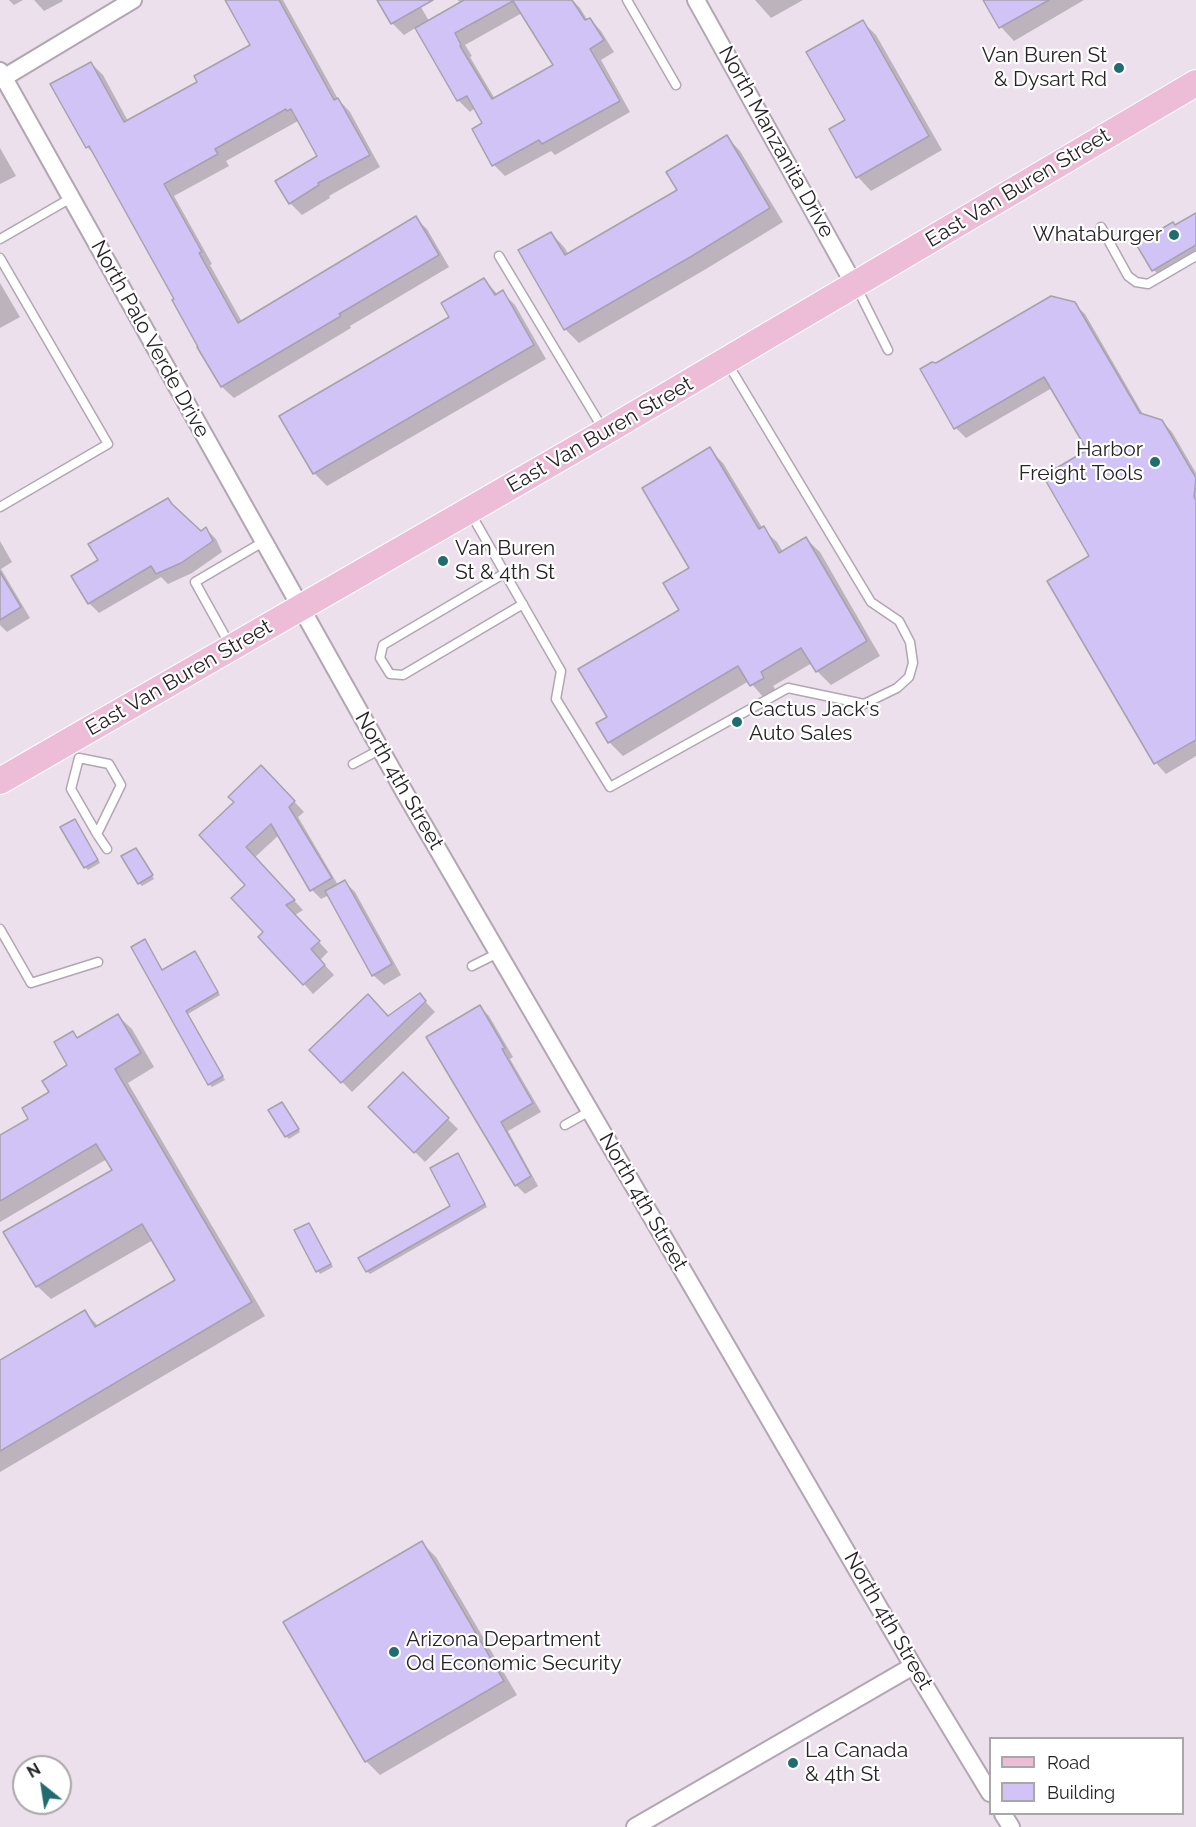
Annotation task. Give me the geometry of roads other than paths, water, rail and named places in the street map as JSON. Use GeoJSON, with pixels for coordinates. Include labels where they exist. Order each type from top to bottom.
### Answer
{"type":"FeatureCollection","features":[{"type":"Feature","properties":{"kind":"main road","name":"East Van Buren Street"},"geometry":{"type":"LineString","coordinates":[[0,782],[74,750],[231,648],[726,362],[1196,83]]}},
{"type":"Feature","properties":{"kind":"street"},"geometry":{"type":"LineString","coordinates":[[1,76],[133,0]]}},
{"type":"Feature","properties":{"kind":"street","name":"North Manzanita Drive"},"geometry":{"type":"LineString","coordinates":[[696,0],[855,286]]}},
{"type":"Feature","properties":{"kind":"street","name":"North Palo Verde Drive"},"geometry":{"type":"LineString","coordinates":[[1,76],[300,608]]}},
{"type":"Feature","properties":{"kind":"street","name":"North 4th Street"},"geometry":{"type":"LineString","coordinates":[[300,608],[498,953],[989,1791]]}},
{"type":"Feature","properties":{"kind":"street"},"geometry":{"type":"LineString","coordinates":[[635,1827],[914,1666]]}},
{"type":"Feature","properties":{"kind":"lane"},"geometry":{"type":"LineString","coordinates":[[627,0],[676,85]]}},
{"type":"Feature","properties":{"kind":"lane"},"geometry":{"type":"LineString","coordinates":[[0,239],[71,198]]}},
{"type":"Feature","properties":{"kind":"lane"},"geometry":{"type":"LineString","coordinates":[[1101,227],[1128,276],[1136,282],[1148,284],[1196,256]]}},
{"type":"Feature","properties":{"kind":"lane"},"geometry":{"type":"LineString","coordinates":[[499,256],[605,432]]}},
{"type":"Feature","properties":{"kind":"lane"},"geometry":{"type":"LineString","coordinates":[[0,258],[108,444],[0,507]]}},
{"type":"Feature","properties":{"kind":"lane"},"geometry":{"type":"LineString","coordinates":[[855,286],[888,350]]}},
{"type":"Feature","properties":{"kind":"lane"},"geometry":{"type":"LineString","coordinates":[[469,511],[561,671],[556,699],[610,788],[789,688],[864,704],[897,688],[909,677],[913,663],[910,642],[899,621],[871,603],[726,362]]}},
{"type":"Feature","properties":{"kind":"lane"},"geometry":{"type":"LineString","coordinates":[[231,648],[195,582],[263,542]]}},
{"type":"Feature","properties":{"kind":"lane"},"geometry":{"type":"LineString","coordinates":[[505,573],[383,645],[380,658],[390,674],[403,675],[523,604]]}},
{"type":"Feature","properties":{"kind":"lane"},"geometry":{"type":"LineString","coordinates":[[353,764],[381,749]]}},
{"type":"Feature","properties":{"kind":"lane"},"geometry":{"type":"LineString","coordinates":[[98,834],[121,785],[109,764],[74,750],[71,789],[98,834],[107,849]]}},
{"type":"Feature","properties":{"kind":"lane"},"geometry":{"type":"LineString","coordinates":[[0,929],[31,983],[98,962]]}},
{"type":"Feature","properties":{"kind":"lane"},"geometry":{"type":"LineString","coordinates":[[472,966],[498,953]]}},
{"type":"Feature","properties":{"kind":"lane"},"geometry":{"type":"LineString","coordinates":[[565,1125],[590,1111]]}},
{"type":"Feature","properties":{"kind":"place","name":"Van Buren St & Dysart Rd"},"geometry":{"type":"Point","coordinates":[1119,68]}},
{"type":"Feature","properties":{"kind":"place","name":"Whataburger"},"geometry":{"type":"Point","coordinates":[1174,235]}},
{"type":"Feature","properties":{"kind":"place","name":"Harbor Freight Tools"},"geometry":{"type":"Point","coordinates":[1155,462]}},
{"type":"Feature","properties":{"kind":"place","name":"Van Buren St & 4th St"},"geometry":{"type":"Point","coordinates":[443,561]}},
{"type":"Feature","properties":{"kind":"place","name":"Cactus Jack's Auto Sales"},"geometry":{"type":"Point","coordinates":[737,722]}},
{"type":"Feature","properties":{"kind":"place","name":"Arizona Department Od Economic Security"},"geometry":{"type":"Point","coordinates":[394,1652]}},
{"type":"Feature","properties":{"kind":"place","name":"La Canada & 4th St"},"geometry":{"type":"Point","coordinates":[793,1763]}}]}
